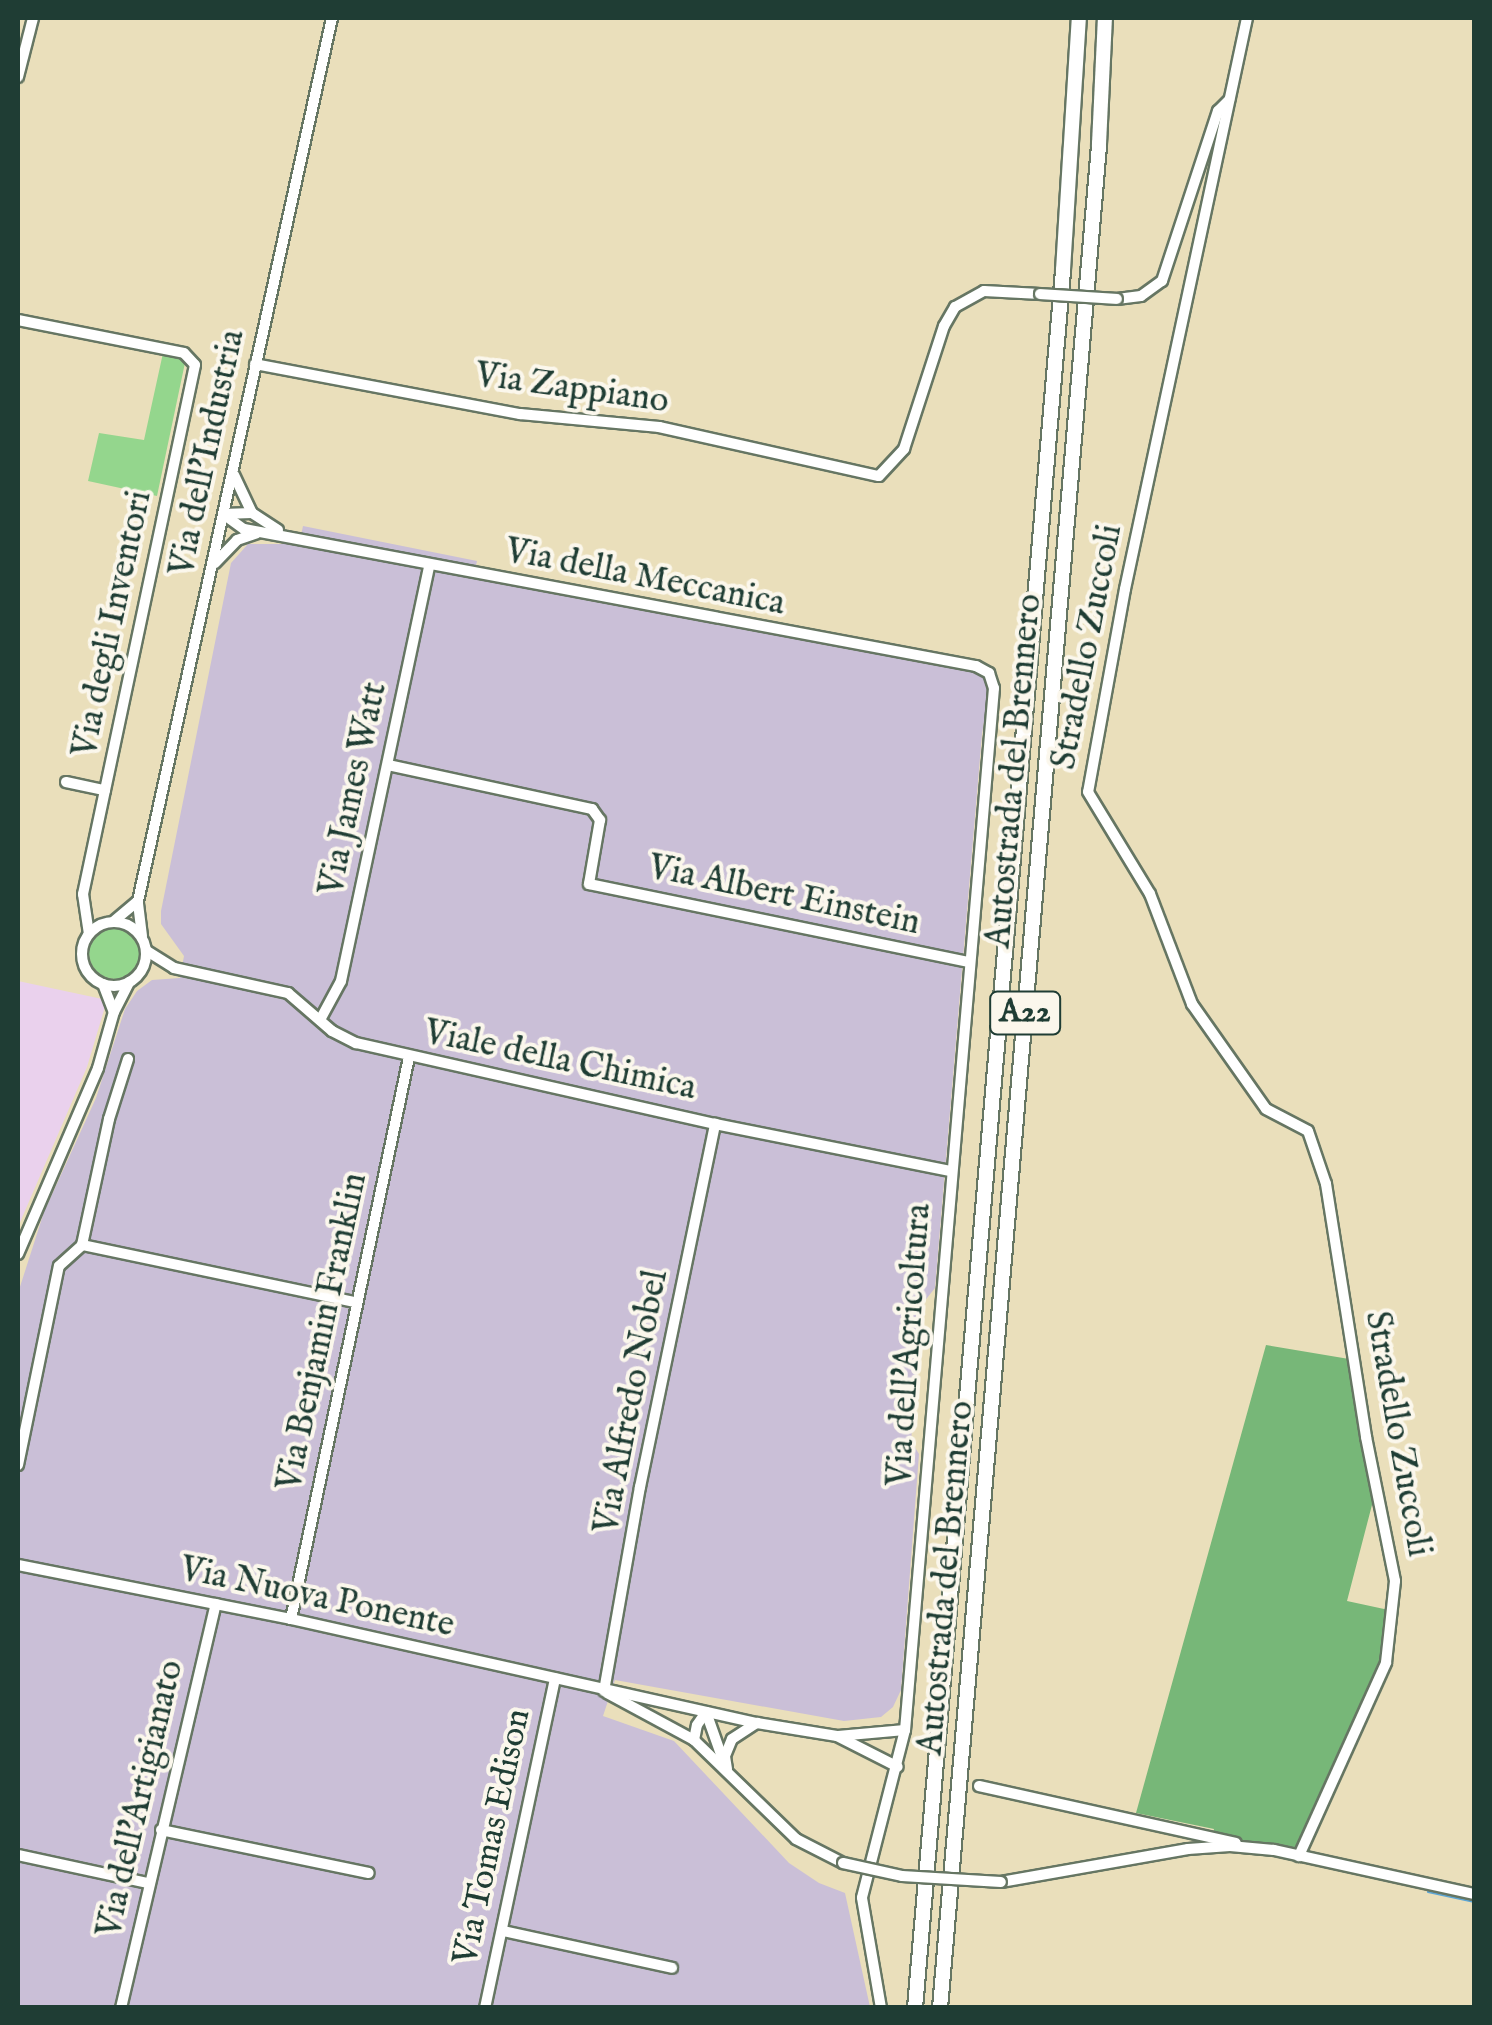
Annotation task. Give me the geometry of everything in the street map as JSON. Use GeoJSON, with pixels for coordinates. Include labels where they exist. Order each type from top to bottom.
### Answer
{"type":"FeatureCollection","features":[{"type":"Feature","properties":{"kind":"highway","name":"Autostrada del Brennero"},"geometry":{"type":"LineString","coordinates":[[915,2008],[1065,252],[1079,18]]}},
{"type":"Feature","properties":{"kind":"highway","name":"Autostrada del Brennero"},"geometry":{"type":"LineString","coordinates":[[940,2008],[1097,164],[1104,18]]}},
{"type":"Feature","properties":{"kind":"street"},"geometry":{"type":"LineString","coordinates":[[18,77],[33,18]]}},
{"type":"Feature","properties":{"kind":"street","name":"Via dell'Industria"},"geometry":{"type":"LineString","coordinates":[[142,936],[138,900],[332,18]]}},
{"type":"Feature","properties":{"kind":"street","name":"Stradello Zuccoli"},"geometry":{"type":"LineString","coordinates":[[1247,18],[1125,589],[1088,792],[1150,894],[1192,1004],[1266,1109],[1308,1132],[1326,1184],[1366,1438],[1395,1581],[1386,1663],[1299,1856]]}},
{"type":"Feature","properties":{"kind":"street","name":"Via Zappiano"},"geometry":{"type":"LineString","coordinates":[[255,364],[520,414],[660,427],[879,476],[904,450],[944,326],[955,307],[984,291],[1117,299],[1141,296],[1162,281],[1218,111],[1230,100]]}},
{"type":"Feature","properties":{"kind":"street","name":"Via degli Inventori"},"geometry":{"type":"LineString","coordinates":[[18,320],[184,353],[195,365],[83,894],[89,934]]}},
{"type":"Feature","properties":{"kind":"street"},"geometry":{"type":"LineString","coordinates":[[223,514],[252,513],[233,468]]}},
{"type":"Feature","properties":{"kind":"street","name":"Via della Meccanica"},"geometry":{"type":"LineString","coordinates":[[252,513],[283,533]]}},
{"type":"Feature","properties":{"kind":"street","name":"Via della Meccanica"},"geometry":{"type":"LineString","coordinates":[[223,514],[236,527],[976,666],[991,680]]}},
{"type":"Feature","properties":{"kind":"street","name":"Via della Meccanica"},"geometry":{"type":"LineString","coordinates":[[212,569],[237,540],[257,533],[283,533]]}},
{"type":"Feature","properties":{"kind":"street","name":"Via James Watt"},"geometry":{"type":"LineString","coordinates":[[320,1020],[341,981],[430,564]]}},
{"type":"Feature","properties":{"kind":"street","name":"Via dell'Agricoltura"},"geometry":{"type":"LineString","coordinates":[[881,2008],[862,1898],[905,1730],[991,680]]}},
{"type":"Feature","properties":{"kind":"street","name":"Via Albert Einstein"},"geometry":{"type":"LineString","coordinates":[[388,765],[592,809],[600,820],[588,884],[969,962]]}},
{"type":"Feature","properties":{"kind":"street"},"geometry":{"type":"LineString","coordinates":[[66,782],[106,790]]}},
{"type":"Feature","properties":{"kind":"street"},"geometry":{"type":"LineString","coordinates":[[18,1254],[98,1068],[114,1012],[129,982],[141,972],[146,952],[142,936],[130,925],[112,922],[94,912],[83,894]]}},
{"type":"Feature","properties":{"kind":"street"},"geometry":{"type":"LineString","coordinates":[[114,1012],[103,984],[83,961],[89,934],[112,922],[138,900]]}},
{"type":"Feature","properties":{"kind":"street","name":"Viale della Chimica"},"geometry":{"type":"LineString","coordinates":[[146,952],[174,968],[288,993],[342,1037],[409,1057],[714,1124],[950,1170]]}},
{"type":"Feature","properties":{"kind":"street","name":"Viale della Chimica"},"geometry":{"type":"LineString","coordinates":[[141,972],[174,968]]}},
{"type":"Feature","properties":{"kind":"street"},"geometry":{"type":"LineString","coordinates":[[103,984],[129,982]]}},
{"type":"Feature","properties":{"kind":"street","name":"Via Benjamin Franklin"},"geometry":{"type":"LineString","coordinates":[[291,1619],[409,1057]]}},
{"type":"Feature","properties":{"kind":"street"},"geometry":{"type":"LineString","coordinates":[[18,1465],[59,1266],[82,1245],[109,1119],[128,1059]]}},
{"type":"Feature","properties":{"kind":"street","name":"Via Alfredo Nobel"},"geometry":{"type":"LineString","coordinates":[[604,1691],[640,1487],[714,1124]]}},
{"type":"Feature","properties":{"kind":"street"},"geometry":{"type":"LineString","coordinates":[[82,1245],[356,1302]]}},
{"type":"Feature","properties":{"kind":"street","name":"Via Nuova Ponente"},"geometry":{"type":"LineString","coordinates":[[18,1565],[291,1619],[756,1723],[837,1736]]}},
{"type":"Feature","properties":{"kind":"street","name":"Via dell'Artigianato"},"geometry":{"type":"LineString","coordinates":[[121,2008],[216,1604]]}},
{"type":"Feature","properties":{"kind":"street","name":"Via Tomas Edison"},"geometry":{"type":"LineString","coordinates":[[485,2008],[555,1678]]}},
{"type":"Feature","properties":{"kind":"street","name":"Via Nuova Ponente"},"geometry":{"type":"LineString","coordinates":[[604,1691],[694,1740],[796,1839],[843,1863],[902,1876],[1002,1882],[1188,1849],[1252,1847]]}},
{"type":"Feature","properties":{"kind":"street"},"geometry":{"type":"LineString","coordinates":[[662,1703],[662,1721]]}},
{"type":"Feature","properties":{"kind":"street"},"geometry":{"type":"LineString","coordinates":[[694,1740],[696,1725],[706,1712]]}},
{"type":"Feature","properties":{"kind":"street"},"geometry":{"type":"LineString","coordinates":[[706,1712],[727,1770]]}},
{"type":"Feature","properties":{"kind":"street"},"geometry":{"type":"LineString","coordinates":[[727,1770],[725,1756],[732,1738],[756,1723]]}},
{"type":"Feature","properties":{"kind":"street"},"geometry":{"type":"LineString","coordinates":[[837,1736],[905,1730]]}},
{"type":"Feature","properties":{"kind":"street"},"geometry":{"type":"LineString","coordinates":[[837,1736],[898,1768]]}},
{"type":"Feature","properties":{"kind":"street","name":"Via Nuova Ponente"},"geometry":{"type":"LineString","coordinates":[[979,1786],[1474,1894]]}},
{"type":"Feature","properties":{"kind":"street"},"geometry":{"type":"LineString","coordinates":[[161,1830],[369,1874]]}},
{"type":"Feature","properties":{"kind":"street"},"geometry":{"type":"LineString","coordinates":[[18,1855],[148,1883]]}},
{"type":"Feature","properties":{"kind":"street"},"geometry":{"type":"LineString","coordinates":[[504,1930],[672,1968]]}},
{"type":"Feature","properties":{"kind":"shaded area"},"geometry":{"type":"Polygon","coordinates":[[[303,526],[477,561],[475,570],[647,608],[650,598],[868,639],[866,647],[992,672],[982,734],[935,1288],[923,1303],[911,1441],[919,1454],[901,1690],[893,1707],[881,1717],[844,1721],[615,1680],[603,1716],[674,1741],[789,1863],[819,1883],[845,1893],[870,2007],[18,2007],[18,1293],[44,1212],[96,1098],[125,1009],[137,991],[152,980],[180,978],[184,956],[161,924],[161,911],[231,563],[248,544],[299,544],[303,526]]]}},
{"type":"Feature","properties":{"kind":"shaded area"},"geometry":{"type":"Polygon","coordinates":[[[18,981],[107,1000],[87,1067],[18,1227],[18,981]]]}},
{"type":"Feature","properties":{"kind":"green space"},"geometry":{"type":"Polygon","coordinates":[[[163,353],[186,358],[157,496],[88,481],[99,433],[144,440],[163,353]]]}},
{"type":"Feature","properties":{"kind":"green space"},"geometry":{"type":"Polygon","coordinates":[[[115,927],[134,934],[141,953],[134,972],[115,979],[96,972],[89,953],[96,934],[115,927]]]}},
{"type":"Feature","properties":{"kind":"green space"},"geometry":{"type":"Polygon","coordinates":[[[1266,1345],[1355,1360],[1379,1478],[1347,1601],[1398,1612],[1386,1678],[1293,1859],[1212,1840],[1214,1829],[1136,1813],[1266,1345]]]}},
{"type":"Feature","properties":{"kind":"waterway"},"geometry":{"type":"LineString","coordinates":[[1428,1891],[1474,1901]]}}]}
